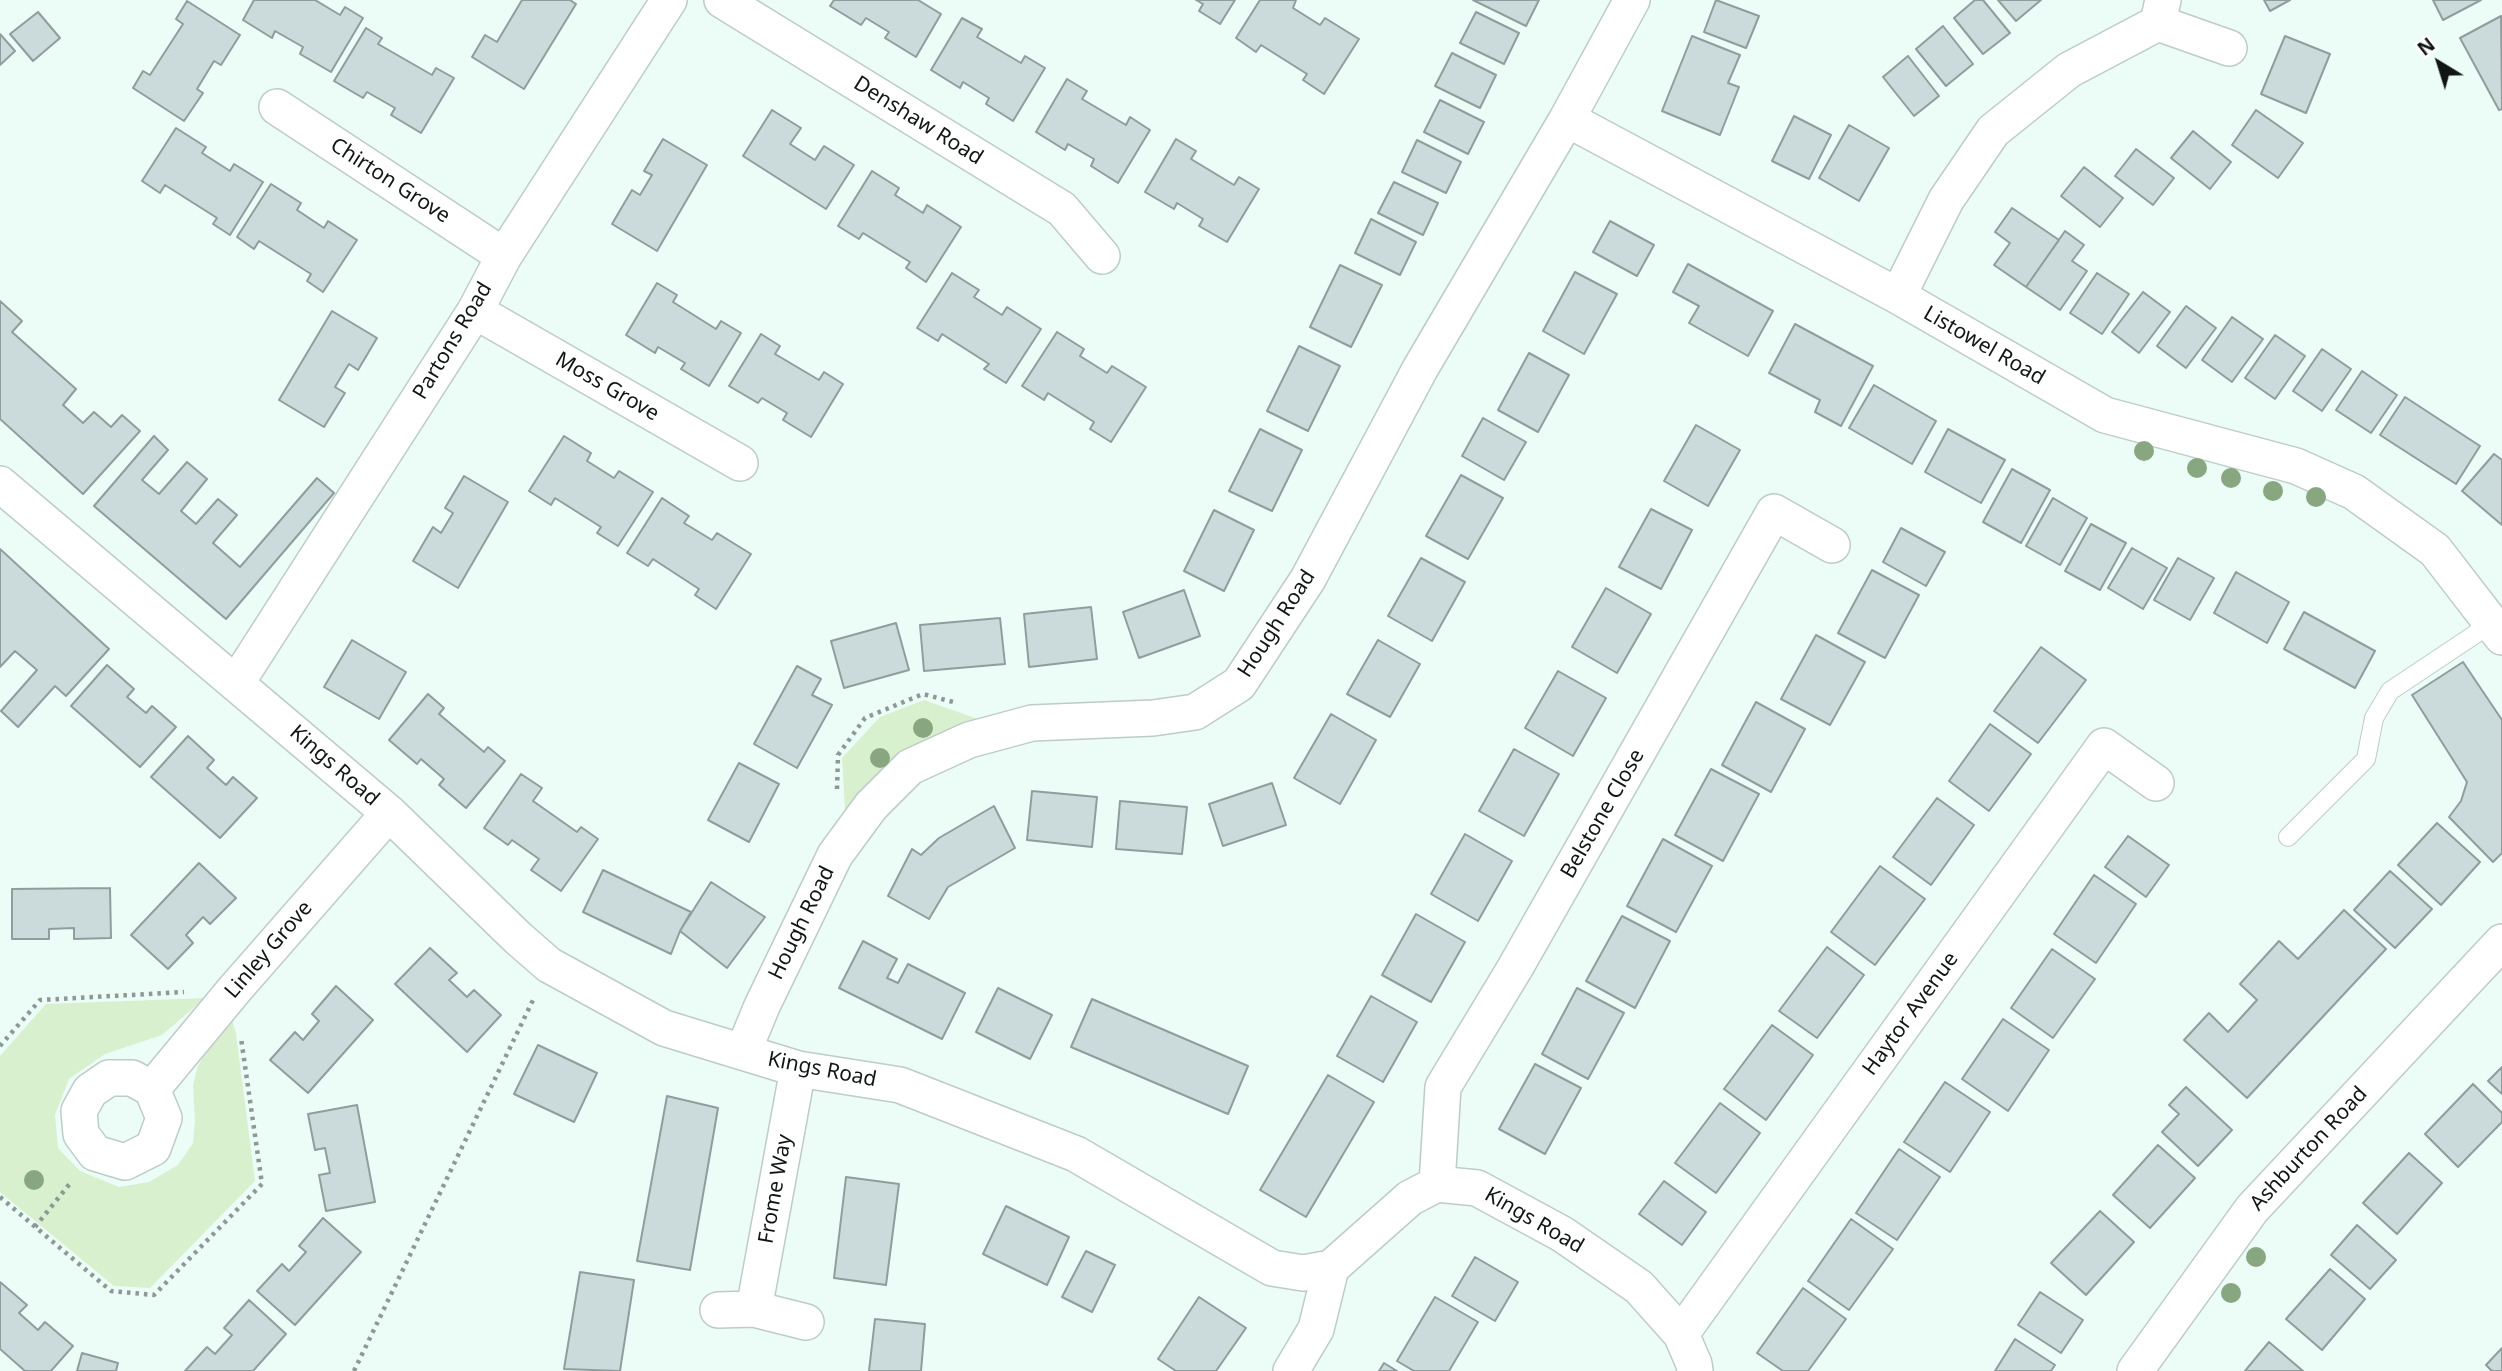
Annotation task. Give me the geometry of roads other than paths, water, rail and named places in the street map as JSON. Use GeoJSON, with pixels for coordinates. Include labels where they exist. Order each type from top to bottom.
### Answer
{"type":"FeatureCollection","features":[{"type":"Feature","properties":{"kind":"street","name":"Partons Road"},"geometry":{"type":"LineString","coordinates":[[237,682],[475,311],[504,256],[669,0]]}},
{"type":"Feature","properties":{"kind":"street","name":"Denshaw Road"},"geometry":{"type":"LineString","coordinates":[[722,0],[1062,209],[1102,256]]}},
{"type":"Feature","properties":{"kind":"street"},"geometry":{"type":"LineString","coordinates":[[1567,119],[1632,0]]}},
{"type":"Feature","properties":{"kind":"street"},"geometry":{"type":"LineString","coordinates":[[1898,296],[1946,200],[1993,131],[2069,70],[2160,11],[2229,48]]}},
{"type":"Feature","properties":{"kind":"street","name":"Chirton Grove"},"geometry":{"type":"LineString","coordinates":[[277,107],[504,256]]}},
{"type":"Feature","properties":{"kind":"street","name":"Listowel Road"},"geometry":{"type":"LineString","coordinates":[[1567,119],[1898,296],[2105,415],[2296,466],[2354,492],[2435,550],[2497,630]]}},
{"type":"Feature","properties":{"kind":"street","name":"Hough Road"},"geometry":{"type":"LineString","coordinates":[[743,1052],[762,1006],[835,855],[871,806],[910,767],[969,740],[1032,723],[1153,718],[1195,712],[1239,684],[1308,579],[1420,369],[1567,119]]}},
{"type":"Feature","properties":{"kind":"street","name":"Moss Grove"},"geometry":{"type":"LineString","coordinates":[[475,311],[740,463]]}},
{"type":"Feature","properties":{"kind":"street","name":"Kings Road"},"geometry":{"type":"LineString","coordinates":[[0,484],[389,813],[517,938],[549,965],[664,1028],[798,1069],[900,1085],[1076,1154],[1272,1268],[1303,1273],[1331,1268]]}},
{"type":"Feature","properties":{"kind":"street","name":"Belstone Close"},"geometry":{"type":"LineString","coordinates":[[1437,1184],[1443,1087],[1515,968],[1774,512],[1832,545]]}},
{"type":"Feature","properties":{"kind":"street","name":"Haytor Avenue"},"geometry":{"type":"LineString","coordinates":[[1681,1334],[2104,746],[2156,783]]}},
{"type":"Feature","properties":{"kind":"street","name":"Linley Grove"},"geometry":{"type":"LineString","coordinates":[[152,1089],[234,989],[389,813]]}},
{"type":"Feature","properties":{"kind":"street","name":"Ashburton Road"},"geometry":{"type":"LineString","coordinates":[[2136,1371],[2252,1209],[2502,942]]}},
{"type":"Feature","properties":{"kind":"street","name":"Frome Way"},"geometry":{"type":"LineString","coordinates":[[754,1309],[798,1069]]}},
{"type":"Feature","properties":{"kind":"street"},"geometry":{"type":"LineString","coordinates":[[109,1078],[132,1078],[152,1089],[164,1118],[153,1148],[125,1162],[94,1153],[81,1134],[79,1111],[90,1091],[109,1078]]}},
{"type":"Feature","properties":{"kind":"street"},"geometry":{"type":"LineString","coordinates":[[1291,1371],[1316,1329],[1331,1268],[1410,1198],[1437,1184]]}},
{"type":"Feature","properties":{"kind":"street","name":"Kings Road"},"geometry":{"type":"LineString","coordinates":[[1437,1184],[1477,1188],[1562,1234],[1639,1287],[1681,1334],[1695,1371]]}},
{"type":"Feature","properties":{"kind":"street"},"geometry":{"type":"LineString","coordinates":[[718,1310],[754,1309],[806,1322]]}},
{"type":"Feature","properties":{"kind":"lane"},"geometry":{"type":"LineString","coordinates":[[2288,837],[2366,759],[2374,718],[2390,691],[2497,630]]}}]}
